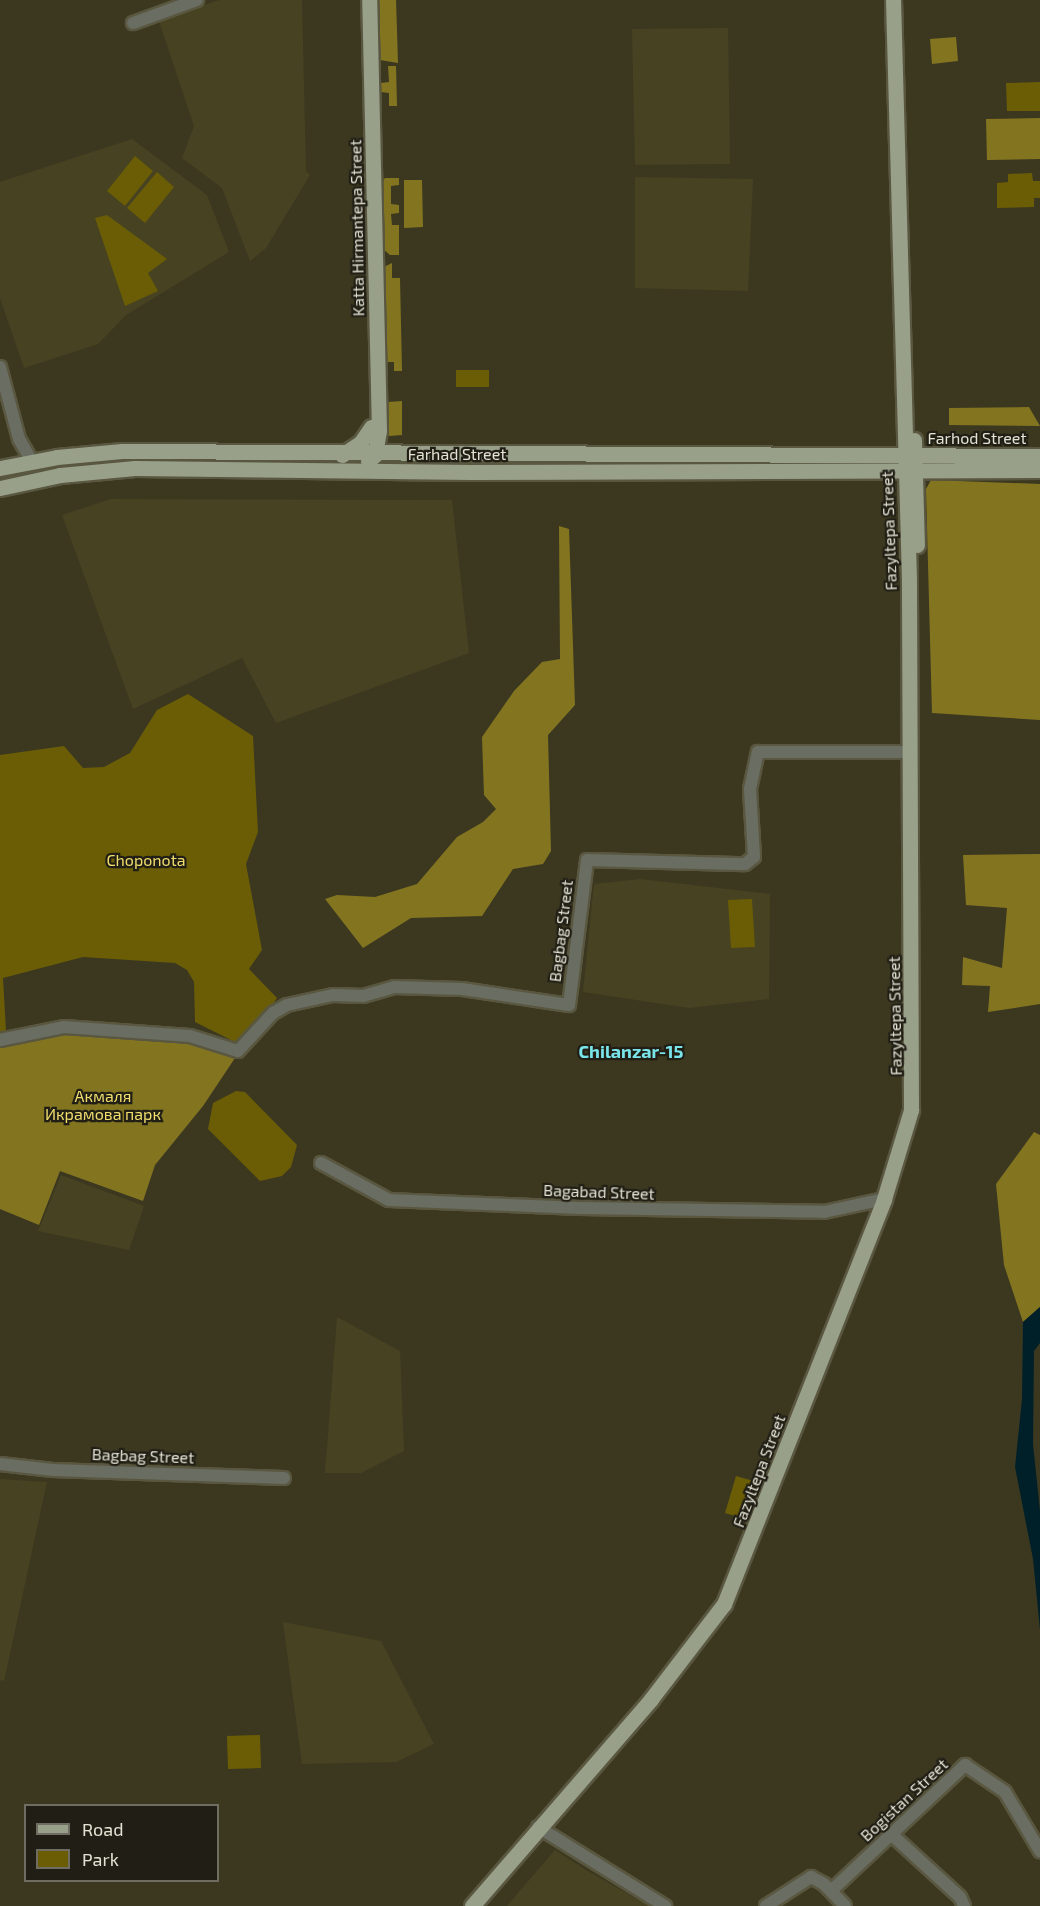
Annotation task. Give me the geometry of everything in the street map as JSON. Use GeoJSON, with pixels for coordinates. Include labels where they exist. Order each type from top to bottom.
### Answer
{"type":"FeatureCollection","features":[{"type":"Feature","properties":{"kind":"main road","name":"Katta Hirmаntepa Street"},"geometry":{"type":"LineString","coordinates":[[362,0],[375,429]]}},
{"type":"Feature","properties":{"kind":"main road","name":"Katta Hirmаntepa Street"},"geometry":{"type":"LineString","coordinates":[[369,0],[375,455]]}},
{"type":"Feature","properties":{"kind":"main road","name":"Fazyltepa Street"},"geometry":{"type":"LineString","coordinates":[[887,1200],[906,1133],[914,1094],[910,463],[893,0]]}},
{"type":"Feature","properties":{"kind":"main road","name":"Fazyltepa Street"},"geometry":{"type":"LineString","coordinates":[[472,1906],[541,1830],[651,1699],[724,1604],[887,1200],[920,1094],[900,0]]}},
{"type":"Feature","properties":{"kind":"main road"},"geometry":{"type":"LineString","coordinates":[[342,455],[375,429],[390,445],[406,455]]}},
{"type":"Feature","properties":{"kind":"main road","name":"Farhad Street"},"geometry":{"type":"LineString","coordinates":[[7,466],[31,460],[122,451],[910,463]]}},
{"type":"Feature","properties":{"kind":"main road"},"geometry":{"type":"LineString","coordinates":[[343,472],[375,455],[396,472]]}},
{"type":"Feature","properties":{"kind":"main road","name":"Farhod Street"},"geometry":{"type":"LineString","coordinates":[[910,463],[1040,456]]}},
{"type":"Feature","properties":{"kind":"main road","name":"Farhad Street"},"geometry":{"type":"LineString","coordinates":[[0,488],[60,475],[115,469],[396,472],[910,463]]}},
{"type":"Feature","properties":{"kind":"main road","name":"Farhod Street"},"geometry":{"type":"LineString","coordinates":[[910,463],[1040,470]]}},
{"type":"Feature","properties":{"kind":"main road","name":"Fazyltepa Street"},"geometry":{"type":"LineString","coordinates":[[484,1906],[541,1830]]}},
{"type":"Feature","properties":{"kind":"street"},"geometry":{"type":"LineString","coordinates":[[133,22],[197,0]]}},
{"type":"Feature","properties":{"kind":"street"},"geometry":{"type":"LineString","coordinates":[[0,368],[19,439],[31,460]]}},
{"type":"Feature","properties":{"kind":"street"},"geometry":{"type":"LineString","coordinates":[[7,466],[19,439]]}},
{"type":"Feature","properties":{"kind":"street","name":"Bagbag Street"},"geometry":{"type":"LineString","coordinates":[[0,1040],[64,1027],[190,1036],[238,1051],[273,1013],[287,1005],[402,987],[462,989],[569,1005],[586,860],[745,864],[754,857],[750,789],[758,752],[911,752]]}},
{"type":"Feature","properties":{"kind":"street","name":"Bagabad Street"},"geometry":{"type":"LineString","coordinates":[[321,1162],[373,1193],[397,1200],[580,1208],[824,1212],[887,1200]]}},
{"type":"Feature","properties":{"kind":"street","name":"Bagbag Street"},"geometry":{"type":"LineString","coordinates":[[0,1464],[53,1470],[284,1478]]}},
{"type":"Feature","properties":{"kind":"street","name":"Bogistan Street"},"geometry":{"type":"LineString","coordinates":[[832,1890],[965,1765],[969,1765],[1005,1792],[1040,1851]]}},
{"type":"Feature","properties":{"kind":"street"},"geometry":{"type":"LineString","coordinates":[[541,1830],[665,1906]]}},
{"type":"Feature","properties":{"kind":"street"},"geometry":{"type":"LineString","coordinates":[[891,1834],[960,1896],[964,1906]]}},
{"type":"Feature","properties":{"kind":"street"},"geometry":{"type":"LineString","coordinates":[[766,1906],[811,1877],[832,1890],[845,1906]]}},
{"type":"Feature","properties":{"kind":"shaded area"},"geometry":{"type":"Polygon","coordinates":[[[219,0],[302,0],[306,171],[310,175],[266,248],[250,261],[222,188],[182,158],[194,126],[159,21],[219,0]]]}},
{"type":"Feature","properties":{"kind":"shaded area"},"geometry":{"type":"Polygon","coordinates":[[[728,28],[730,164],[635,165],[632,29],[728,28]]]}},
{"type":"Feature","properties":{"kind":"shaded area"},"geometry":{"type":"Polygon","coordinates":[[[132,139],[207,195],[229,252],[126,315],[98,344],[24,368],[0,298],[0,182],[132,139]]]}},
{"type":"Feature","properties":{"kind":"shaded area"},"geometry":{"type":"Polygon","coordinates":[[[635,177],[753,179],[748,291],[635,288],[635,177]]]}},
{"type":"Feature","properties":{"kind":"shaded area"},"geometry":{"type":"Polygon","coordinates":[[[111,499],[452,500],[469,653],[276,723],[242,658],[133,709],[62,515],[111,499]]]}},
{"type":"Feature","properties":{"kind":"shaded area"},"geometry":{"type":"Polygon","coordinates":[[[640,879],[770,894],[769,999],[689,1008],[583,992],[594,884],[640,879]]]}},
{"type":"Feature","properties":{"kind":"shaded area"},"geometry":{"type":"Polygon","coordinates":[[[61,1175],[144,1206],[129,1250],[38,1231],[61,1175]]]}},
{"type":"Feature","properties":{"kind":"shaded area"},"geometry":{"type":"Polygon","coordinates":[[[337,1317],[400,1351],[404,1451],[361,1473],[325,1473],[337,1317]]]}},
{"type":"Feature","properties":{"kind":"shaded area"},"geometry":{"type":"Polygon","coordinates":[[[0,1479],[47,1482],[4,1681],[0,1680],[0,1479]]]}},
{"type":"Feature","properties":{"kind":"shaded area"},"geometry":{"type":"Polygon","coordinates":[[[283,1622],[381,1641],[434,1744],[396,1762],[302,1764],[283,1622]]]}},
{"type":"Feature","properties":{"kind":"shaded area"},"geometry":{"type":"Polygon","coordinates":[[[555,1850],[586,1870],[649,1906],[507,1906],[555,1850]]]}},
{"type":"Feature","properties":{"kind":"green space"},"geometry":{"type":"Polygon","coordinates":[[[379,0],[396,0],[398,63],[380,60],[379,0]]]}},
{"type":"Feature","properties":{"kind":"green space"},"geometry":{"type":"Polygon","coordinates":[[[956,37],[958,61],[932,64],[930,39],[956,37]]]}},
{"type":"Feature","properties":{"kind":"green space"},"geometry":{"type":"Polygon","coordinates":[[[388,66],[396,66],[397,106],[389,106],[389,93],[381,92],[381,83],[389,82],[388,66]]]}},
{"type":"Feature","properties":{"kind":"green space"},"geometry":{"type":"Polygon","coordinates":[[[1040,82],[1040,111],[1007,111],[1006,83],[1040,82]]]}},
{"type":"Feature","properties":{"kind":"green space"},"geometry":{"type":"Polygon","coordinates":[[[1040,118],[1040,159],[987,160],[986,119],[1040,118]]]}},
{"type":"Feature","properties":{"kind":"green space"},"geometry":{"type":"Polygon","coordinates":[[[135,156],[153,171],[125,206],[107,191],[135,156]]]}},
{"type":"Feature","properties":{"kind":"green space"},"geometry":{"type":"Polygon","coordinates":[[[157,172],[174,187],[145,223],[127,208],[157,172]]]}},
{"type":"Feature","properties":{"kind":"green space"},"geometry":{"type":"Polygon","coordinates":[[[1032,173],[1033,181],[1040,181],[1040,198],[1034,198],[1034,207],[997,208],[997,183],[1008,182],[1008,174],[1032,173]]]}},
{"type":"Feature","properties":{"kind":"green space"},"geometry":{"type":"Polygon","coordinates":[[[385,178],[399,178],[399,185],[391,186],[391,204],[399,205],[399,213],[391,214],[392,225],[399,225],[399,255],[390,255],[383,249],[381,183],[385,178]]]}},
{"type":"Feature","properties":{"kind":"green space"},"geometry":{"type":"Polygon","coordinates":[[[404,180],[422,180],[423,227],[404,228],[404,180]]]}},
{"type":"Feature","properties":{"kind":"green space"},"geometry":{"type":"Polygon","coordinates":[[[107,215],[167,259],[148,273],[158,291],[125,306],[95,218],[107,215]]]}},
{"type":"Feature","properties":{"kind":"green space"},"geometry":{"type":"Polygon","coordinates":[[[392,263],[392,278],[400,278],[402,371],[394,371],[394,362],[385,362],[384,267],[392,263]]]}},
{"type":"Feature","properties":{"kind":"green space"},"geometry":{"type":"Polygon","coordinates":[[[456,370],[489,370],[489,387],[456,387],[456,370]]]}},
{"type":"Feature","properties":{"kind":"green space"},"geometry":{"type":"Polygon","coordinates":[[[402,401],[402,435],[389,436],[388,402],[402,401]]]}},
{"type":"Feature","properties":{"kind":"green space"},"geometry":{"type":"Polygon","coordinates":[[[1029,407],[1040,426],[949,425],[949,408],[1029,407]]]}},
{"type":"Feature","properties":{"kind":"green space"},"geometry":{"type":"Polygon","coordinates":[[[931,480],[1040,484],[1040,720],[932,713],[926,489],[931,480]]]}},
{"type":"Feature","properties":{"kind":"green space"},"geometry":{"type":"Polygon","coordinates":[[[559,526],[569,529],[575,705],[548,735],[551,851],[543,864],[513,869],[482,916],[411,918],[363,948],[325,899],[337,895],[375,897],[417,884],[457,837],[483,822],[496,809],[484,795],[482,737],[514,691],[542,662],[560,659],[559,526]]]}},
{"type":"Feature","properties":{"kind":"green space","name":"Choponota"},"geometry":{"type":"Polygon","coordinates":[[[188,694],[253,736],[258,832],[246,864],[262,950],[249,969],[277,998],[243,1046],[195,1022],[194,982],[187,970],[175,963],[83,957],[3,978],[6,1031],[0,1032],[0,755],[64,746],[83,768],[104,767],[130,753],[157,710],[188,694]]]}},
{"type":"Feature","properties":{"kind":"green space"},"geometry":{"type":"Polygon","coordinates":[[[1040,854],[1040,1004],[988,1012],[990,986],[962,985],[963,957],[1002,968],[1007,908],[966,905],[963,855],[1040,854]]]}},
{"type":"Feature","properties":{"kind":"green space"},"geometry":{"type":"Polygon","coordinates":[[[752,899],[755,947],[731,948],[728,900],[752,899]]]}},
{"type":"Feature","properties":{"kind":"green space","name":"Акмаля Икрамова парк"},"geometry":{"type":"Polygon","coordinates":[[[61,1028],[189,1032],[239,1052],[203,1106],[155,1165],[143,1201],[60,1171],[39,1225],[0,1209],[0,1043],[61,1028]]]}},
{"type":"Feature","properties":{"kind":"green space"},"geometry":{"type":"Polygon","coordinates":[[[236,1091],[245,1092],[297,1145],[291,1167],[282,1176],[260,1181],[208,1129],[213,1103],[236,1091]]]}},
{"type":"Feature","properties":{"kind":"green space"},"geometry":{"type":"Polygon","coordinates":[[[1034,1132],[1040,1135],[1040,1307],[1023,1322],[1004,1265],[996,1184],[1034,1132]]]}},
{"type":"Feature","properties":{"kind":"green space"},"geometry":{"type":"Polygon","coordinates":[[[736,1476],[757,1482],[746,1519],[725,1513],[736,1476]]]}},
{"type":"Feature","properties":{"kind":"green space"},"geometry":{"type":"Polygon","coordinates":[[[260,1735],[261,1768],[228,1769],[227,1736],[260,1735]]]}},
{"type":"Feature","properties":{"kind":"water"},"geometry":{"type":"Polygon","coordinates":[[[1040,1307],[1040,1343],[1034,1351],[1033,1444],[1040,1511],[1040,1630],[1033,1559],[1015,1467],[1022,1399],[1023,1322],[1040,1307]]]}},
{"type":"Feature","properties":{"kind":"district","name":"Chilanzar-15"},"geometry":{"type":"Point","coordinates":[631,1051]}}]}
